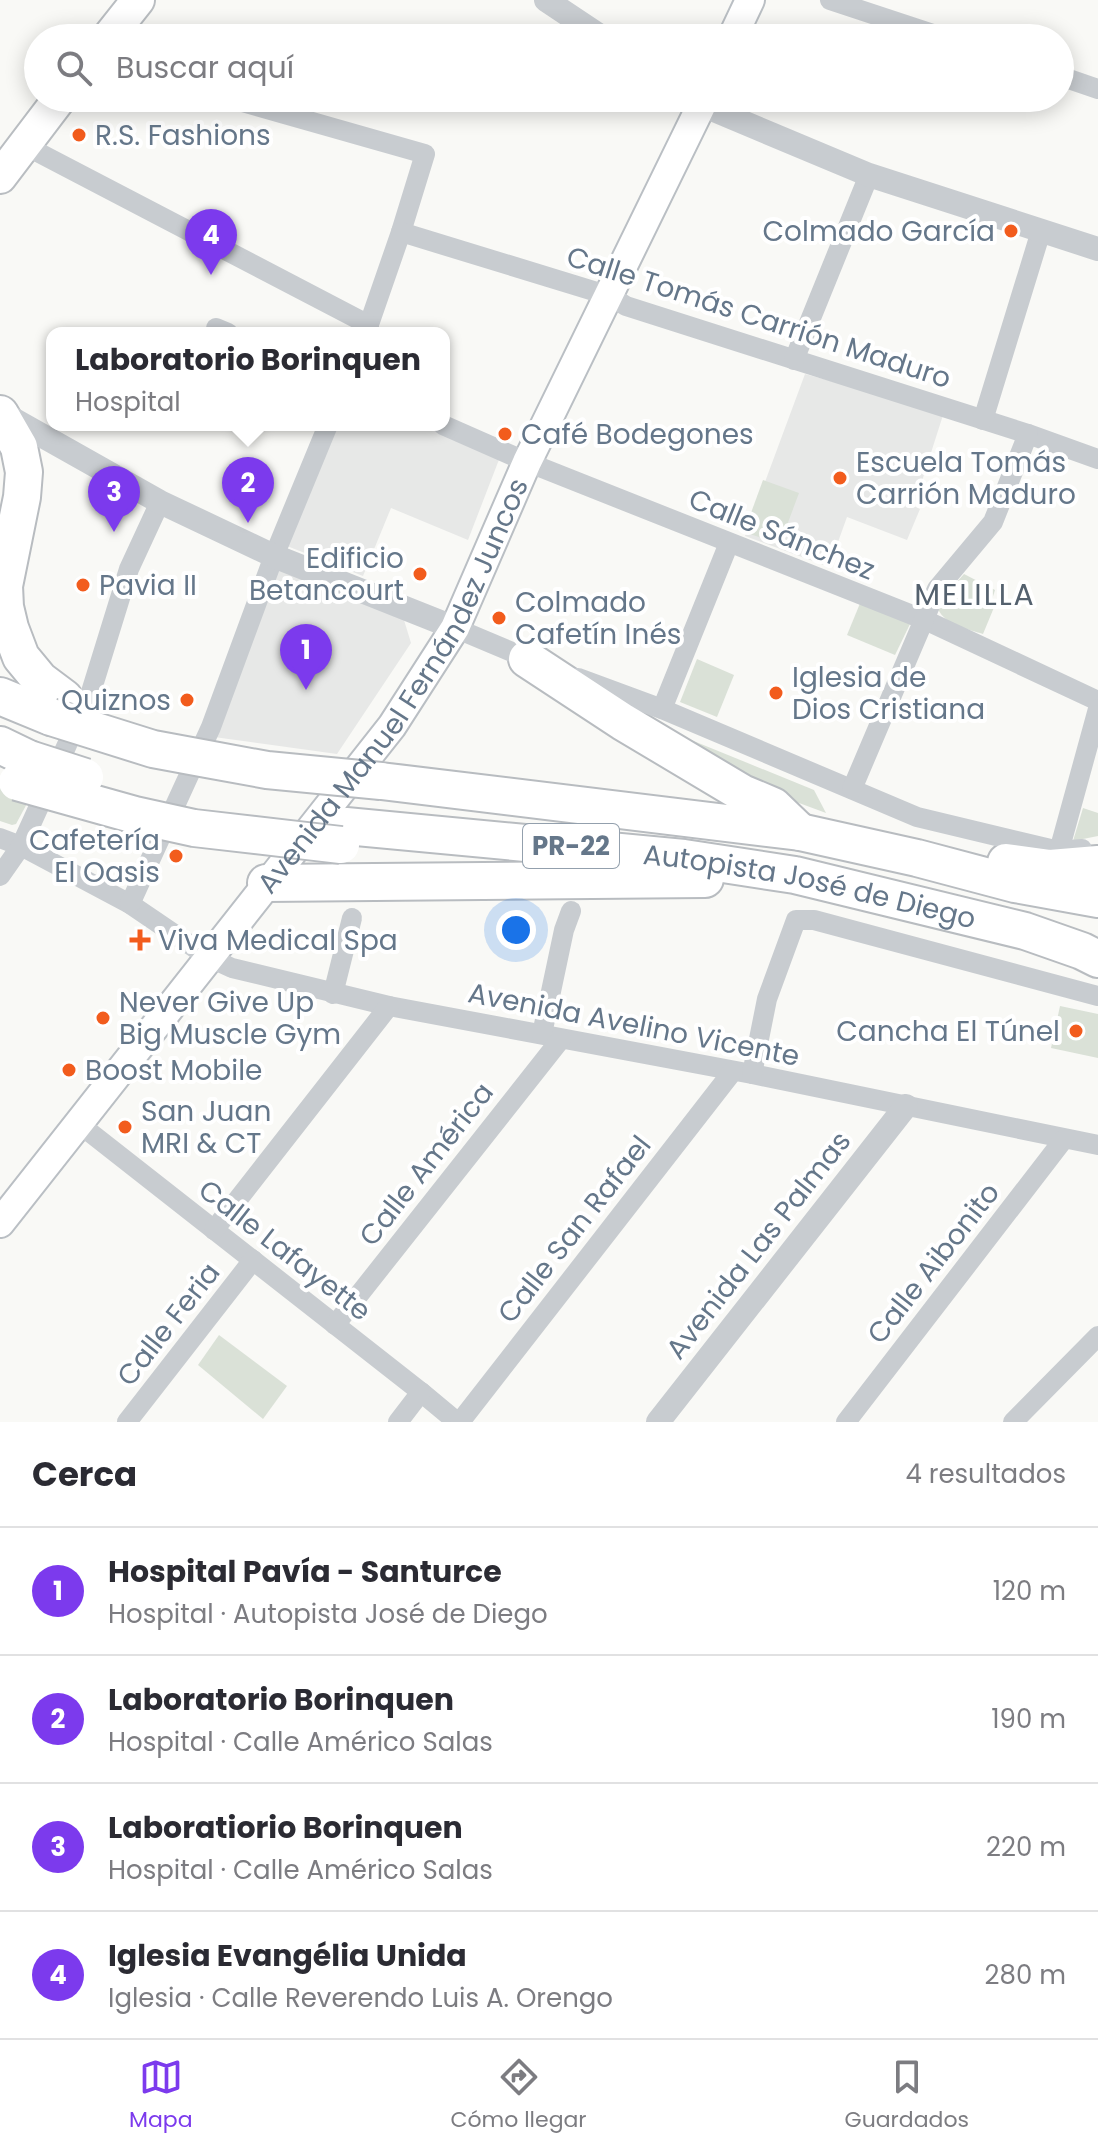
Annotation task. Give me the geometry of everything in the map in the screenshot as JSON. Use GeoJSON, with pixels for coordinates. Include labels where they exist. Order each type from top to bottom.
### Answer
{"type":"FeatureCollection","features":[{"type":"Feature","properties":{"kind":"highway"},"geometry":{"type":"LineString","coordinates":[[0,413],[19,447],[24,472],[4,586],[5,607],[21,657],[57,708]]}},
{"type":"Feature","properties":{"kind":"highway"},"geometry":{"type":"LineString","coordinates":[[527,659],[623,722],[742,793],[773,806],[800,832]]}},
{"type":"Feature","properties":{"kind":"highway"},"geometry":{"type":"LineString","coordinates":[[0,696],[57,708]]}},
{"type":"Feature","properties":{"kind":"highway","name":"Autopista José de Diego"},"geometry":{"type":"LineString","coordinates":[[57,708],[258,750],[301,772],[800,832],[1015,884],[1098,899]]}},
{"type":"Feature","properties":{"kind":"highway","name":"Autopista José de Diego"},"geometry":{"type":"LineString","coordinates":[[12,766],[344,835],[429,833],[684,858],[795,875],[1025,931],[1098,959]]}},
{"type":"Feature","properties":{"kind":"highway"},"geometry":{"type":"LineString","coordinates":[[917,858],[985,859],[1050,868],[1098,864]]}},
{"type":"Feature","properties":{"kind":"highway"},"geometry":{"type":"LineString","coordinates":[[266,883],[613,881],[795,875]]}},
{"type":"Feature","properties":{"kind":"main road"},"geometry":{"type":"LineString","coordinates":[[119,24],[138,0]]}},
{"type":"Feature","properties":{"kind":"main road"},"geometry":{"type":"LineString","coordinates":[[739,24],[750,0]]}},
{"type":"Feature","properties":{"kind":"main road"},"geometry":{"type":"LineString","coordinates":[[0,177],[49,112]]}},
{"type":"Feature","properties":{"kind":"main road","name":"Avenida Manuel Fernández Juncos"},"geometry":{"type":"LineString","coordinates":[[0,1223],[392,726],[455,628],[527,462],[610,296],[694,112]]}},
{"type":"Feature","properties":{"kind":"street"},"geometry":{"type":"LineString","coordinates":[[546,0],[582,24]]}},
{"type":"Feature","properties":{"kind":"street"},"geometry":{"type":"LineString","coordinates":[[830,0],[903,24]]}},
{"type":"Feature","properties":{"kind":"street"},"geometry":{"type":"LineString","coordinates":[[1074,81],[1098,89]]}},
{"type":"Feature","properties":{"kind":"street"},"geometry":{"type":"LineString","coordinates":[[277,112],[425,154],[368,327]]}},
{"type":"Feature","properties":{"kind":"street"},"geometry":{"type":"LineString","coordinates":[[727,112],[869,175],[1098,249]]}},
{"type":"Feature","properties":{"kind":"street"},"geometry":{"type":"LineString","coordinates":[[24,145],[363,327]]}},
{"type":"Feature","properties":{"kind":"street"},"geometry":{"type":"LineString","coordinates":[[794,360],[869,175]]}},
{"type":"Feature","properties":{"kind":"street"},"geometry":{"type":"LineString","coordinates":[[983,420],[1041,231]]}},
{"type":"Feature","properties":{"kind":"street","name":"Calle Tomás Carrión Maduro"},"geometry":{"type":"LineString","coordinates":[[401,232],[610,296],[626,306],[1098,459]]}},
{"type":"Feature","properties":{"kind":"street"},"geometry":{"type":"LineString","coordinates":[[0,413],[160,502],[274,556],[527,659],[662,709],[917,817],[1059,851],[1098,848]]}},
{"type":"Feature","properties":{"kind":"street","name":"Calle Sánchez"},"geometry":{"type":"LineString","coordinates":[[450,428],[527,462],[925,620],[1098,709]]}},
{"type":"Feature","properties":{"kind":"street"},"geometry":{"type":"LineString","coordinates":[[130,904],[211,727],[274,556],[326,431]]}},
{"type":"Feature","properties":{"kind":"street"},"geometry":{"type":"LineString","coordinates":[[852,789],[937,589],[993,522],[1028,434]]}},
{"type":"Feature","properties":{"kind":"street"},"geometry":{"type":"LineString","coordinates":[[0,876],[21,846],[91,692],[129,569],[160,502]]}},
{"type":"Feature","properties":{"kind":"street"},"geometry":{"type":"LineString","coordinates":[[662,709],[729,543]]}},
{"type":"Feature","properties":{"kind":"street"},"geometry":{"type":"LineString","coordinates":[[1059,851],[1098,709]]}},
{"type":"Feature","properties":{"kind":"street","name":"Avenida Avelino Vicente"},"geometry":{"type":"LineString","coordinates":[[0,838],[130,904],[208,957],[232,968],[389,1006],[1098,1145]]}},
{"type":"Feature","properties":{"kind":"street","name":"Calle América"},"geometry":{"type":"LineString","coordinates":[[335,1325],[552,1036],[564,930],[571,911]]}},
{"type":"Feature","properties":{"kind":"street"},"geometry":{"type":"LineString","coordinates":[[333,994],[352,918]]}},
{"type":"Feature","properties":{"kind":"street","name":"Calle San Rafael"},"geometry":{"type":"LineString","coordinates":[[458,1422],[742,1073],[796,920],[814,920],[1098,996]]}},
{"type":"Feature","properties":{"kind":"street","name":"Calle Feria"},"geometry":{"type":"LineString","coordinates":[[214,1230],[389,1006]]}},
{"type":"Feature","properties":{"kind":"street","name":"Avenida Las Palmas"},"geometry":{"type":"LineString","coordinates":[[658,1422],[906,1106]]}},
{"type":"Feature","properties":{"kind":"street","name":"Calle Lafayette"},"geometry":{"type":"LineString","coordinates":[[78,1123],[458,1422]]}},
{"type":"Feature","properties":{"kind":"street","name":"Calle Aibonito"},"geometry":{"type":"LineString","coordinates":[[846,1422],[1064,1139]]}},
{"type":"Feature","properties":{"kind":"street","name":"Calle Feria"},"geometry":{"type":"LineString","coordinates":[[127,1422],[253,1260]]}},
{"type":"Feature","properties":{"kind":"street"},"geometry":{"type":"LineString","coordinates":[[1013,1422],[1098,1336]]}},
{"type":"Feature","properties":{"kind":"street"},"geometry":{"type":"LineString","coordinates":[[398,1422],[421,1392]]}},
{"type":"Feature","properties":{"kind":"shaded area"},"geometry":{"type":"Polygon","coordinates":[[[805,374],[944,412],[914,506],[920,509],[907,540],[847,517],[829,567],[745,536],[805,374]]]}},
{"type":"Feature","properties":{"kind":"shaded area"},"geometry":{"type":"Polygon","coordinates":[[[334,431],[437,431],[500,457],[468,540],[391,508],[363,576],[287,546],[334,431]]]}},
{"type":"Feature","properties":{"kind":"shaded area"},"geometry":{"type":"Polygon","coordinates":[[[763,480],[799,493],[780,544],[744,532],[763,480]]]}},
{"type":"Feature","properties":{"kind":"shaded area"},"geometry":{"type":"Polygon","coordinates":[[[277,569],[404,620],[411,643],[337,754],[214,737],[277,569]]]}},
{"type":"Feature","properties":{"kind":"shaded area"},"geometry":{"type":"Polygon","coordinates":[[[964,574],[995,590],[991,603],[995,605],[983,634],[951,623],[938,609],[964,574]]]}},
{"type":"Feature","properties":{"kind":"shaded area"},"geometry":{"type":"Polygon","coordinates":[[[861,601],[911,622],[895,655],[847,635],[861,601]]]}},
{"type":"Feature","properties":{"kind":"shaded area"},"geometry":{"type":"Polygon","coordinates":[[[697,659],[734,675],[717,717],[680,702],[697,659]]]}},
{"type":"Feature","properties":{"kind":"shaded area"},"geometry":{"type":"Polygon","coordinates":[[[610,707],[814,790],[826,813],[764,790],[610,707]]]}},
{"type":"Feature","properties":{"kind":"shaded area"},"geometry":{"type":"Polygon","coordinates":[[[0,786],[30,798],[16,824],[0,821],[0,786]]]}},
{"type":"Feature","properties":{"kind":"shaded area"},"geometry":{"type":"Polygon","coordinates":[[[1083,808],[1098,813],[1098,836],[1073,841],[1083,808]]]}},
{"type":"Feature","properties":{"kind":"shaded area","name":"Cancha El Túnel"},"geometry":{"type":"Polygon","coordinates":[[[1060,1006],[1098,1014],[1098,1058],[1051,1048],[1060,1006]]]}},
{"type":"Feature","properties":{"kind":"shaded area"},"geometry":{"type":"Polygon","coordinates":[[[219,1335],[287,1386],[263,1419],[198,1365],[219,1335]]]}},
{"type":"Feature","properties":{"kind":"place","name":"R.S. Fashions"},"geometry":{"type":"Point","coordinates":[79,135]}},
{"type":"Feature","properties":{"kind":"place","name":"Colmado García"},"geometry":{"type":"Point","coordinates":[1011,231]}},
{"type":"Feature","properties":{"kind":"place","name":"Iglesia Evangélia Unida"},"geometry":{"type":"Point","coordinates":[211,275]}},
{"type":"Feature","properties":{"kind":"place","name":"Café Bodegones"},"geometry":{"type":"Point","coordinates":[505,434]}},
{"type":"Feature","properties":{"kind":"place","name":"Escuela Tomás Carrión Maduro"},"geometry":{"type":"Point","coordinates":[840,478]}},
{"type":"Feature","properties":{"kind":"place","name":"Laboratorio Borinquen"},"geometry":{"type":"Point","coordinates":[248,523]}},
{"type":"Feature","properties":{"kind":"place","name":"Laboratiorio Borinquen"},"geometry":{"type":"Point","coordinates":[114,532]}},
{"type":"Feature","properties":{"kind":"place","name":"Edificio Betancourt"},"geometry":{"type":"Point","coordinates":[420,574]}},
{"type":"Feature","properties":{"kind":"place","name":"Pavia II"},"geometry":{"type":"Point","coordinates":[83,585]}},
{"type":"Feature","properties":{"kind":"place","name":"Colmado Cafetín Inés"},"geometry":{"type":"Point","coordinates":[499,618]}},
{"type":"Feature","properties":{"kind":"place","name":"Hospital Pavía - Santurce"},"geometry":{"type":"Point","coordinates":[306,690]}},
{"type":"Feature","properties":{"kind":"place","name":"Iglesia de Dios Cristiana"},"geometry":{"type":"Point","coordinates":[776,693]}},
{"type":"Feature","properties":{"kind":"place","name":"Quiznos"},"geometry":{"type":"Point","coordinates":[187,700]}},
{"type":"Feature","properties":{"kind":"place","name":"Cafetería El Oasis"},"geometry":{"type":"Point","coordinates":[176,856]}},
{"type":"Feature","properties":{"kind":"place","name":"Viva Medical Spa"},"geometry":{"type":"Point","coordinates":[140,940]}},
{"type":"Feature","properties":{"kind":"place","name":"Never Give Up Big Muscle Gym"},"geometry":{"type":"Point","coordinates":[103,1018]}},
{"type":"Feature","properties":{"kind":"place","name":"Cancha El Túnel"},"geometry":{"type":"Point","coordinates":[1076,1031]}},
{"type":"Feature","properties":{"kind":"place","name":"Boost Mobile"},"geometry":{"type":"Point","coordinates":[69,1070]}},
{"type":"Feature","properties":{"kind":"place","name":"San Juan MRI & CT"},"geometry":{"type":"Point","coordinates":[125,1127]}},
{"type":"Feature","properties":{"kind":"district","name":"MELILLA"},"geometry":{"type":"Point","coordinates":[975,595]}}]}
